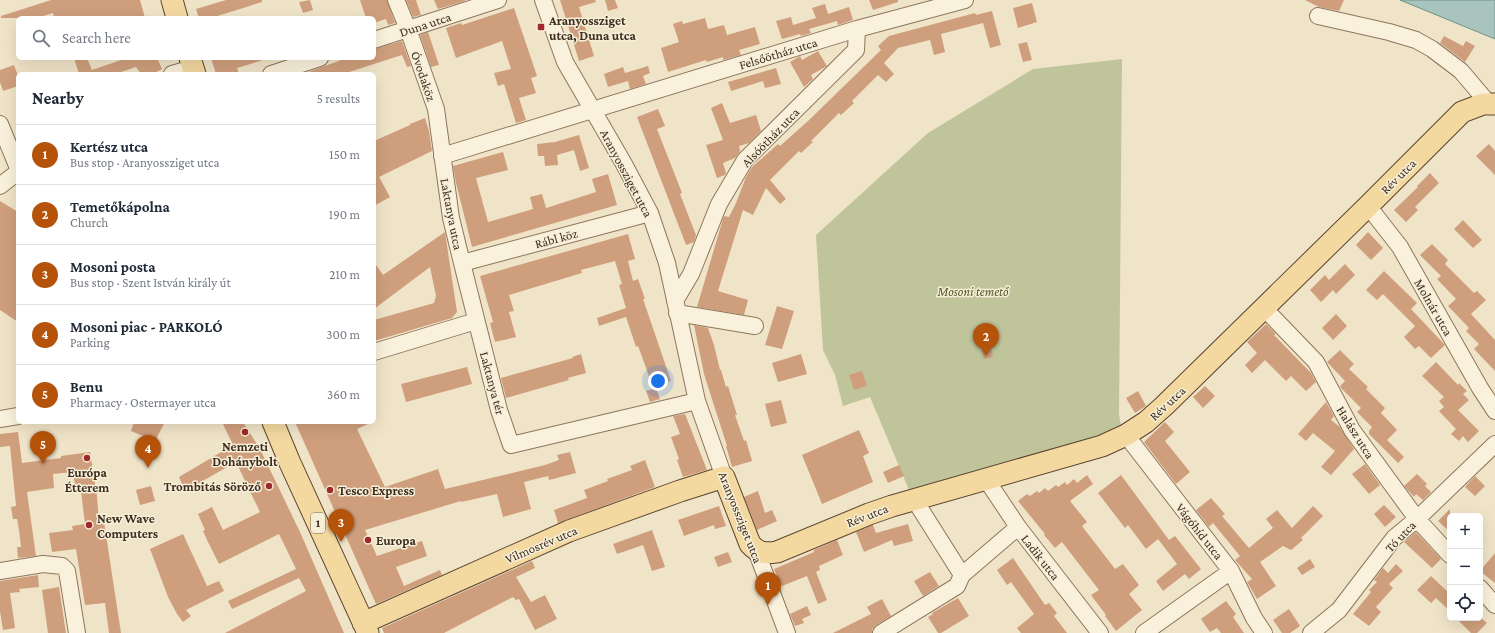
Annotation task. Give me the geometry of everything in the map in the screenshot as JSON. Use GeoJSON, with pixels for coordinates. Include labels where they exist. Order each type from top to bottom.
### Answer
{"type":"FeatureCollection","features":[{"type":"Feature","properties":{"kind":"main road"},"geometry":{"type":"LineString","coordinates":[[172,0],[176,16]]}},
{"type":"Feature","properties":{"kind":"main road","name":"Rév utca"},"geometry":{"type":"LineString","coordinates":[[756,550],[765,554],[777,552],[870,514],[1102,446],[1126,435],[1146,422],[1164,406],[1462,112],[1483,104],[1492,104]]}},
{"type":"Feature","properties":{"kind":"main road","name":"1"},"geometry":{"type":"LineString","coordinates":[[274,424],[290,464],[366,628]]}},
{"type":"Feature","properties":{"kind":"main road","name":"Aranyossziget utca"},"geometry":{"type":"LineString","coordinates":[[724,477],[750,544],[756,550]]}},
{"type":"Feature","properties":{"kind":"main road","name":"Vilmosrév utca"},"geometry":{"type":"LineString","coordinates":[[366,628],[569,531],[680,491],[724,477]]}},
{"type":"Feature","properties":{"kind":"street","name":"Óvodaköz"},"geometry":{"type":"LineString","coordinates":[[396,0],[408,29],[436,109],[442,156]]}},
{"type":"Feature","properties":{"kind":"street","name":"Duna utca"},"geometry":{"type":"LineString","coordinates":[[376,39],[498,0]]}},
{"type":"Feature","properties":{"kind":"street","name":"Aranyossziget utca"},"geometry":{"type":"LineString","coordinates":[[542,0],[565,62],[624,164],[650,213],[667,263],[697,401],[724,477]]}},
{"type":"Feature","properties":{"kind":"street","name":"Felsőötház utca"},"geometry":{"type":"LineString","coordinates":[[592,110],[857,29],[965,0]]}},
{"type":"Feature","properties":{"kind":"street","name":"Rév utca"},"geometry":{"type":"LineString","coordinates":[[1318,16],[1369,27],[1416,40],[1432,49],[1461,71],[1492,104]]}},
{"type":"Feature","properties":{"kind":"street","name":"Alsóötház utca"},"geometry":{"type":"LineString","coordinates":[[676,307],[719,204],[745,160],[856,50],[857,29]]}},
{"type":"Feature","properties":{"kind":"street"},"geometry":{"type":"LineString","coordinates":[[277,72],[314,60]]}},
{"type":"Feature","properties":{"kind":"street"},"geometry":{"type":"LineString","coordinates":[[178,72],[193,67]]}},
{"type":"Feature","properties":{"kind":"street"},"geometry":{"type":"LineString","coordinates":[[442,156],[592,110]]}},
{"type":"Feature","properties":{"kind":"street"},"geometry":{"type":"LineString","coordinates":[[0,124],[16,163]]}},
{"type":"Feature","properties":{"kind":"street","name":"Laktanya utca"},"geometry":{"type":"LineString","coordinates":[[442,156],[452,218],[476,321]]}},
{"type":"Feature","properties":{"kind":"street"},"geometry":{"type":"LineString","coordinates":[[0,186],[16,174]]}},
{"type":"Feature","properties":{"kind":"street","name":"Molnár utca"},"geometry":{"type":"LineString","coordinates":[[1368,206],[1400,247],[1480,388],[1495,411]]}},
{"type":"Feature","properties":{"kind":"street","name":"Rábl köz"},"geometry":{"type":"LineString","coordinates":[[462,263],[650,213]]}},
{"type":"Feature","properties":{"kind":"street"},"geometry":{"type":"LineString","coordinates":[[676,307],[755,326]]}},
{"type":"Feature","properties":{"kind":"street","name":"Halász utca"},"geometry":{"type":"LineString","coordinates":[[1264,308],[1316,362],[1352,430],[1417,519],[1447,552]]}},
{"type":"Feature","properties":{"kind":"street"},"geometry":{"type":"LineString","coordinates":[[376,351],[476,321]]}},
{"type":"Feature","properties":{"kind":"street","name":"Laktanya tér"},"geometry":{"type":"LineString","coordinates":[[476,321],[499,410],[511,445],[697,401]]}},
{"type":"Feature","properties":{"kind":"street"},"geometry":{"type":"LineString","coordinates":[[0,418],[16,416]]}},
{"type":"Feature","properties":{"kind":"street","name":"Vágóhíd utca"},"geometry":{"type":"LineString","coordinates":[[1126,435],[1231,571],[1254,618],[1264,633]]}},
{"type":"Feature","properties":{"kind":"street","name":"Tó utca"},"geometry":{"type":"LineString","coordinates":[[1311,633],[1339,610],[1394,538],[1417,519],[1495,444]]}},
{"type":"Feature","properties":{"kind":"street","name":"Ladik utca"},"geometry":{"type":"LineString","coordinates":[[986,479],[1018,527],[1100,633]]}},
{"type":"Feature","properties":{"kind":"street"},"geometry":{"type":"LineString","coordinates":[[914,500],[962,575]]}},
{"type":"Feature","properties":{"kind":"street"},"geometry":{"type":"LineString","coordinates":[[882,633],[957,586],[962,575],[1018,527]]}},
{"type":"Feature","properties":{"kind":"street","name":"Aranyossziget utca"},"geometry":{"type":"LineString","coordinates":[[756,550],[787,633]]}},
{"type":"Feature","properties":{"kind":"street"},"geometry":{"type":"LineString","coordinates":[[0,571],[43,564],[62,566],[67,571],[77,633]]}},
{"type":"Feature","properties":{"kind":"street"},"geometry":{"type":"LineString","coordinates":[[1144,633],[1231,571]]}},
{"type":"Feature","properties":{"kind":"street"},"geometry":{"type":"LineString","coordinates":[[1483,591],[1495,605]]}},
{"type":"Feature","properties":{"kind":"green space","name":"Mosoni temető"},"geometry":{"type":"Polygon","coordinates":[[[1122,59],[1119,414],[1122,432],[909,490],[870,397],[843,406],[835,375],[823,350],[816,235],[928,133],[1033,69],[1122,59]]]}},
{"type":"Feature","properties":{"kind":"water"},"geometry":{"type":"Polygon","coordinates":[[[1400,0],[1495,0],[1495,39],[1400,0]]]}},
{"type":"Feature","properties":{"kind":"building"},"geometry":{"type":"Polygon","coordinates":[[[51,0],[140,0],[144,16],[54,16],[53,13],[43,16],[16,16],[16,18],[1,18],[1,16],[51,0]]]}},
{"type":"Feature","properties":{"kind":"building"},"geometry":{"type":"Polygon","coordinates":[[[226,0],[262,0],[262,2],[217,16],[198,16],[196,9],[226,0]]]}},
{"type":"Feature","properties":{"kind":"building"},"geometry":{"type":"Polygon","coordinates":[[[310,0],[313,10],[303,13],[299,2],[310,0]]]}},
{"type":"Feature","properties":{"kind":"building"},"geometry":{"type":"Polygon","coordinates":[[[360,0],[387,0],[395,23],[388,25],[386,19],[376,22],[376,16],[365,16],[360,0]]]}},
{"type":"Feature","properties":{"kind":"building"},"geometry":{"type":"Polygon","coordinates":[[[406,0],[416,0],[421,15],[413,17],[406,0]]]}},
{"type":"Feature","properties":{"kind":"building"},"geometry":{"type":"Polygon","coordinates":[[[434,0],[465,0],[465,1],[438,9],[434,0]]]}},
{"type":"Feature","properties":{"kind":"building"},"geometry":{"type":"Polygon","coordinates":[[[560,0],[595,0],[596,2],[579,7],[594,56],[579,61],[560,0]]]}},
{"type":"Feature","properties":{"kind":"building"},"geometry":{"type":"Polygon","coordinates":[[[605,0],[615,0],[618,8],[608,11],[605,0]]]}},
{"type":"Feature","properties":{"kind":"building"},"geometry":{"type":"Polygon","coordinates":[[[869,0],[898,0],[898,2],[873,10],[869,0]]]}},
{"type":"Feature","properties":{"kind":"building"},"geometry":{"type":"Polygon","coordinates":[[[1305,0],[1344,0],[1339,11],[1319,7],[1305,0]]]}},
{"type":"Feature","properties":{"kind":"building"},"geometry":{"type":"Polygon","coordinates":[[[1032,3],[1037,22],[1018,28],[1013,8],[1032,3]]]}},
{"type":"Feature","properties":{"kind":"building"},"geometry":{"type":"Polygon","coordinates":[[[825,4],[828,14],[849,7],[853,20],[838,25],[837,21],[809,29],[811,33],[801,36],[800,34],[782,39],[776,21],[791,17],[793,25],[816,18],[812,8],[825,4]]]}},
{"type":"Feature","properties":{"kind":"building"},"geometry":{"type":"Polygon","coordinates":[[[514,8],[537,76],[531,78],[536,93],[519,98],[526,120],[516,123],[504,84],[498,86],[494,73],[511,69],[502,41],[456,58],[446,28],[461,23],[462,25],[514,8]]]}},
{"type":"Feature","properties":{"kind":"building"},"geometry":{"type":"Polygon","coordinates":[[[992,11],[1001,45],[990,48],[983,23],[941,34],[945,52],[934,55],[930,40],[898,48],[884,63],[894,74],[886,82],[878,75],[852,101],[854,103],[841,115],[839,113],[811,141],[813,142],[801,153],[799,151],[770,180],[786,199],[780,204],[766,188],[753,215],[743,210],[718,291],[748,300],[744,315],[697,307],[724,216],[729,217],[746,177],[752,167],[778,144],[780,146],[808,121],[881,50],[878,46],[889,36],[975,13],[976,15],[992,11]]]}},
{"type":"Feature","properties":{"kind":"building"},"geometry":{"type":"Polygon","coordinates":[[[705,18],[708,29],[724,25],[727,35],[755,27],[760,44],[739,50],[741,55],[723,60],[723,57],[707,62],[706,60],[668,72],[661,48],[679,42],[673,24],[682,21],[683,24],[705,18]]]}},
{"type":"Feature","properties":{"kind":"building"},"geometry":{"type":"Polygon","coordinates":[[[428,32],[439,65],[431,67],[420,35],[428,32]]]}},
{"type":"Feature","properties":{"kind":"building"},"geometry":{"type":"Polygon","coordinates":[[[1444,36],[1463,46],[1466,41],[1475,46],[1465,62],[1440,43],[1444,36]]]}},
{"type":"Feature","properties":{"kind":"building"},"geometry":{"type":"Polygon","coordinates":[[[402,41],[411,66],[407,67],[402,55],[349,72],[308,72],[342,60],[376,60],[376,48],[402,41]]]}},
{"type":"Feature","properties":{"kind":"building"},"geometry":{"type":"Polygon","coordinates":[[[1027,42],[1032,60],[1023,62],[1018,44],[1027,42]]]}},
{"type":"Feature","properties":{"kind":"building"},"geometry":{"type":"Polygon","coordinates":[[[818,51],[827,66],[811,75],[813,79],[804,87],[790,62],[800,56],[802,60],[818,51]]]}},
{"type":"Feature","properties":{"kind":"building"},"geometry":{"type":"Polygon","coordinates":[[[75,60],[88,60],[92,70],[121,60],[158,60],[162,69],[157,72],[140,72],[136,67],[121,72],[78,72],[75,60]]]}},
{"type":"Feature","properties":{"kind":"building"},"geometry":{"type":"Polygon","coordinates":[[[212,60],[263,60],[237,68],[238,72],[215,72],[212,60]]]}},
{"type":"Feature","properties":{"kind":"building"},"geometry":{"type":"Polygon","coordinates":[[[14,65],[17,72],[16,87],[3,91],[0,82],[0,70],[14,65]]]}},
{"type":"Feature","properties":{"kind":"building"},"geometry":{"type":"Polygon","coordinates":[[[648,66],[650,73],[643,76],[646,84],[630,89],[628,81],[608,87],[604,74],[623,67],[625,73],[648,66]]]}},
{"type":"Feature","properties":{"kind":"building"},"geometry":{"type":"Polygon","coordinates":[[[776,68],[781,84],[765,88],[763,81],[731,91],[728,82],[776,68]]]}},
{"type":"Feature","properties":{"kind":"building"},"geometry":{"type":"Polygon","coordinates":[[[722,103],[730,123],[756,115],[761,131],[749,143],[739,146],[740,151],[735,158],[723,163],[726,173],[725,175],[717,178],[706,145],[723,140],[711,108],[722,103]]]}},
{"type":"Feature","properties":{"kind":"building"},"geometry":{"type":"Polygon","coordinates":[[[658,109],[665,126],[657,129],[682,193],[680,194],[696,235],[694,242],[686,245],[637,117],[658,109]]]}},
{"type":"Feature","properties":{"kind":"building"},"geometry":{"type":"Polygon","coordinates":[[[425,118],[429,131],[432,151],[379,177],[390,197],[376,205],[376,140],[425,118]]]}},
{"type":"Feature","properties":{"kind":"building"},"geometry":{"type":"Polygon","coordinates":[[[579,135],[589,168],[580,171],[574,150],[557,155],[558,165],[545,166],[544,156],[538,156],[537,144],[555,142],[579,135]]]}},
{"type":"Feature","properties":{"kind":"building"},"geometry":{"type":"Polygon","coordinates":[[[1489,144],[1495,151],[1495,175],[1476,156],[1489,144]]]}},
{"type":"Feature","properties":{"kind":"building"},"geometry":{"type":"Polygon","coordinates":[[[503,152],[508,170],[476,178],[488,222],[533,209],[530,197],[542,194],[546,208],[596,192],[592,179],[608,174],[617,205],[472,247],[453,166],[503,152]]]}},
{"type":"Feature","properties":{"kind":"building"},"geometry":{"type":"Polygon","coordinates":[[[1430,173],[1439,183],[1415,207],[1418,210],[1406,222],[1394,210],[1430,173]]]}},
{"type":"Feature","properties":{"kind":"building"},"geometry":{"type":"Polygon","coordinates":[[[0,201],[16,211],[16,321],[0,310],[0,201]]]}},
{"type":"Feature","properties":{"kind":"building"},"geometry":{"type":"Polygon","coordinates":[[[1463,220],[1482,240],[1473,248],[1454,229],[1463,220]]]}},
{"type":"Feature","properties":{"kind":"building"},"geometry":{"type":"Polygon","coordinates":[[[445,232],[457,312],[452,318],[376,340],[376,319],[434,303],[436,296],[430,267],[376,308],[376,265],[383,275],[445,232]]]}},
{"type":"Feature","properties":{"kind":"building"},"geometry":{"type":"Polygon","coordinates":[[[1368,232],[1383,248],[1371,260],[1356,245],[1368,232]]]}},
{"type":"Feature","properties":{"kind":"building"},"geometry":{"type":"Polygon","coordinates":[[[628,234],[635,259],[628,261],[633,281],[638,279],[645,299],[643,299],[671,381],[653,387],[638,346],[636,347],[626,317],[599,326],[597,318],[626,308],[619,285],[622,284],[615,261],[581,270],[582,273],[509,295],[514,311],[509,312],[516,337],[495,342],[490,323],[493,322],[480,276],[628,234]]]}},
{"type":"Feature","properties":{"kind":"building"},"geometry":{"type":"Polygon","coordinates":[[[1432,244],[1448,260],[1445,264],[1474,293],[1477,291],[1486,300],[1471,314],[1495,340],[1495,371],[1474,349],[1479,344],[1466,331],[1469,328],[1448,306],[1456,299],[1437,279],[1441,276],[1420,255],[1432,244]]]}},
{"type":"Feature","properties":{"kind":"building"},"geometry":{"type":"Polygon","coordinates":[[[1345,264],[1355,275],[1336,294],[1333,290],[1321,302],[1310,290],[1325,275],[1329,280],[1345,264]]]}},
{"type":"Feature","properties":{"kind":"building"},"geometry":{"type":"Polygon","coordinates":[[[1384,271],[1417,303],[1411,309],[1445,345],[1431,358],[1419,346],[1415,349],[1404,337],[1415,326],[1383,294],[1377,300],[1366,290],[1384,271]]]}},
{"type":"Feature","properties":{"kind":"building"},"geometry":{"type":"Polygon","coordinates":[[[777,306],[794,311],[782,349],[765,345],[777,306]]]}},
{"type":"Feature","properties":{"kind":"building"},"geometry":{"type":"Polygon","coordinates":[[[1336,314],[1347,326],[1333,340],[1322,328],[1336,314]]]}},
{"type":"Feature","properties":{"kind":"building"},"geometry":{"type":"Polygon","coordinates":[[[1266,324],[1276,334],[1274,335],[1311,373],[1316,382],[1306,391],[1291,376],[1286,381],[1265,360],[1252,373],[1245,365],[1257,353],[1247,342],[1266,324]]]}},
{"type":"Feature","properties":{"kind":"building"},"geometry":{"type":"Polygon","coordinates":[[[694,325],[708,328],[720,370],[726,387],[728,386],[737,415],[735,415],[744,441],[746,440],[752,461],[732,467],[727,446],[704,374],[694,325]]]}},
{"type":"Feature","properties":{"kind":"building"},"geometry":{"type":"Polygon","coordinates":[[[990,342],[993,357],[984,359],[981,345],[990,342]]]}},
{"type":"Feature","properties":{"kind":"building"},"geometry":{"type":"Polygon","coordinates":[[[1340,350],[1354,364],[1349,369],[1368,387],[1366,389],[1385,408],[1381,413],[1397,430],[1387,440],[1404,457],[1398,463],[1369,434],[1372,427],[1357,412],[1361,408],[1341,388],[1340,386],[1345,381],[1327,362],[1340,350]]]}},
{"type":"Feature","properties":{"kind":"building"},"geometry":{"type":"Polygon","coordinates":[[[581,354],[586,373],[568,378],[569,380],[506,398],[501,378],[573,358],[572,357],[581,354]]]}},
{"type":"Feature","properties":{"kind":"building"},"geometry":{"type":"Polygon","coordinates":[[[801,354],[807,374],[778,382],[772,363],[801,354]]]}},
{"type":"Feature","properties":{"kind":"building"},"geometry":{"type":"Polygon","coordinates":[[[1436,362],[1458,385],[1459,383],[1467,391],[1463,394],[1469,400],[1458,410],[1479,431],[1468,442],[1463,436],[1459,441],[1451,434],[1456,429],[1439,411],[1444,407],[1439,401],[1444,397],[1422,376],[1436,362]]]}},
{"type":"Feature","properties":{"kind":"building"},"geometry":{"type":"Polygon","coordinates":[[[467,367],[472,384],[406,402],[401,384],[467,367]]]}},
{"type":"Feature","properties":{"kind":"building"},"geometry":{"type":"Polygon","coordinates":[[[862,371],[867,386],[854,390],[849,375],[862,371]]]}},
{"type":"Feature","properties":{"kind":"building"},"geometry":{"type":"Polygon","coordinates":[[[1205,386],[1215,396],[1203,408],[1193,397],[1205,386]]]}},
{"type":"Feature","properties":{"kind":"building"},"geometry":{"type":"Polygon","coordinates":[[[656,388],[660,399],[650,402],[646,391],[656,388]]]}},
{"type":"Feature","properties":{"kind":"building"},"geometry":{"type":"Polygon","coordinates":[[[1138,391],[1146,406],[1135,413],[1126,398],[1138,391]]]}},
{"type":"Feature","properties":{"kind":"building"},"geometry":{"type":"Polygon","coordinates":[[[781,400],[787,423],[771,427],[765,404],[781,400]]]}},
{"type":"Feature","properties":{"kind":"building"},"geometry":{"type":"Polygon","coordinates":[[[1326,402],[1334,416],[1331,420],[1340,427],[1354,449],[1331,475],[1321,467],[1335,451],[1313,433],[1306,441],[1298,434],[1326,402]]]}},
{"type":"Feature","properties":{"kind":"building"},"geometry":{"type":"Polygon","coordinates":[[[685,414],[707,470],[683,477],[677,460],[679,459],[671,437],[680,434],[673,416],[685,414]]]}},
{"type":"Feature","properties":{"kind":"building"},"geometry":{"type":"Polygon","coordinates":[[[1165,422],[1174,432],[1165,441],[1190,472],[1176,484],[1144,442],[1165,422]]]}},
{"type":"Feature","properties":{"kind":"building"},"geometry":{"type":"Polygon","coordinates":[[[133,424],[164,424],[155,441],[131,431],[133,424]]]}},
{"type":"Feature","properties":{"kind":"building"},"geometry":{"type":"Polygon","coordinates":[[[223,424],[244,424],[260,449],[300,532],[344,633],[225,633],[306,591],[299,578],[232,609],[228,601],[296,569],[279,534],[219,564],[203,531],[205,530],[198,514],[212,507],[223,530],[260,512],[236,462],[185,491],[179,477],[233,445],[223,424]]]}},
{"type":"Feature","properties":{"kind":"building"},"geometry":{"type":"Polygon","coordinates":[[[296,424],[368,424],[357,429],[385,487],[438,469],[445,489],[545,465],[559,460],[557,455],[570,452],[576,473],[549,480],[548,476],[524,482],[531,509],[503,517],[497,494],[461,501],[365,530],[377,556],[422,541],[427,556],[396,567],[404,586],[440,570],[442,575],[376,604],[296,424]]]}},
{"type":"Feature","properties":{"kind":"building"},"geometry":{"type":"Polygon","coordinates":[[[859,430],[869,453],[863,456],[873,482],[822,504],[802,455],[859,430]]]}},
{"type":"Feature","properties":{"kind":"building"},"geometry":{"type":"Polygon","coordinates":[[[18,432],[22,463],[61,458],[61,456],[90,452],[97,496],[99,522],[104,522],[121,633],[109,633],[105,603],[85,605],[76,549],[52,552],[49,533],[73,530],[72,526],[85,524],[81,491],[76,492],[73,472],[53,474],[54,488],[27,492],[36,556],[18,558],[17,547],[21,547],[17,519],[13,519],[11,507],[16,506],[10,446],[0,447],[0,434],[18,432]]]}},
{"type":"Feature","properties":{"kind":"building"},"geometry":{"type":"Polygon","coordinates":[[[645,460],[655,487],[558,523],[554,510],[587,498],[584,490],[608,481],[607,479],[632,470],[630,466],[645,460]]]}},
{"type":"Feature","properties":{"kind":"building"},"geometry":{"type":"Polygon","coordinates":[[[1365,464],[1380,485],[1369,494],[1352,474],[1365,464]]]}},
{"type":"Feature","properties":{"kind":"building"},"geometry":{"type":"Polygon","coordinates":[[[899,465],[904,476],[888,483],[883,472],[899,465]]]}},
{"type":"Feature","properties":{"kind":"building"},"geometry":{"type":"Polygon","coordinates":[[[1417,474],[1427,484],[1425,486],[1431,492],[1423,500],[1416,494],[1414,497],[1404,486],[1417,474]]]}},
{"type":"Feature","properties":{"kind":"building"},"geometry":{"type":"Polygon","coordinates":[[[1087,475],[1093,484],[1070,501],[1087,522],[1082,526],[1115,569],[1123,564],[1139,585],[1129,594],[1142,610],[1116,631],[1091,595],[1099,590],[1062,542],[1055,548],[1018,501],[1027,494],[1030,496],[1037,491],[1039,493],[1045,488],[1048,491],[1056,485],[1058,487],[1065,482],[1067,485],[1074,479],[1077,483],[1087,475]]]}},
{"type":"Feature","properties":{"kind":"building"},"geometry":{"type":"Polygon","coordinates":[[[1121,475],[1169,540],[1175,536],[1201,569],[1189,579],[1185,574],[1163,591],[1156,581],[1177,564],[1158,539],[1146,549],[1128,525],[1125,528],[1098,493],[1121,475]]]}},
{"type":"Feature","properties":{"kind":"building"},"geometry":{"type":"Polygon","coordinates":[[[1475,476],[1485,486],[1475,496],[1465,487],[1475,476]]]}},
{"type":"Feature","properties":{"kind":"building"},"geometry":{"type":"Polygon","coordinates":[[[151,486],[155,501],[140,505],[136,490],[151,486]]]}},
{"type":"Feature","properties":{"kind":"building"},"geometry":{"type":"Polygon","coordinates":[[[758,491],[765,513],[772,510],[777,521],[757,530],[744,497],[758,491]]]}},
{"type":"Feature","properties":{"kind":"building"},"geometry":{"type":"Polygon","coordinates":[[[1211,498],[1225,514],[1222,516],[1249,548],[1273,528],[1266,519],[1277,510],[1292,528],[1313,506],[1323,516],[1301,538],[1303,540],[1291,550],[1283,546],[1260,562],[1276,586],[1257,599],[1247,582],[1252,579],[1235,560],[1240,556],[1213,523],[1209,527],[1196,510],[1211,498]]]}},
{"type":"Feature","properties":{"kind":"building"},"geometry":{"type":"Polygon","coordinates":[[[1384,505],[1396,517],[1385,527],[1374,514],[1384,505]]]}},
{"type":"Feature","properties":{"kind":"building"},"geometry":{"type":"Polygon","coordinates":[[[719,506],[726,526],[715,529],[714,525],[684,536],[678,520],[719,506]]]}},
{"type":"Feature","properties":{"kind":"building"},"geometry":{"type":"Polygon","coordinates":[[[1450,509],[1450,513],[1447,513],[1447,529],[1438,521],[1450,509]]]}},
{"type":"Feature","properties":{"kind":"building"},"geometry":{"type":"Polygon","coordinates":[[[908,524],[913,541],[894,546],[892,540],[864,552],[856,532],[873,525],[876,533],[908,524]]]}},
{"type":"Feature","properties":{"kind":"building"},"geometry":{"type":"Polygon","coordinates":[[[652,530],[665,567],[652,571],[643,545],[617,554],[613,544],[652,530]]]}},
{"type":"Feature","properties":{"kind":"building"},"geometry":{"type":"Polygon","coordinates":[[[1416,532],[1441,559],[1432,568],[1404,542],[1416,532]]]}},
{"type":"Feature","properties":{"kind":"building"},"geometry":{"type":"Polygon","coordinates":[[[183,534],[207,586],[219,581],[224,591],[186,610],[191,616],[183,622],[168,597],[150,549],[183,534]]]}},
{"type":"Feature","properties":{"kind":"building"},"geometry":{"type":"Polygon","coordinates":[[[837,540],[843,555],[819,566],[820,570],[816,572],[827,600],[818,604],[807,576],[782,586],[774,569],[814,552],[814,550],[837,540]]]}},
{"type":"Feature","properties":{"kind":"building"},"geometry":{"type":"Polygon","coordinates":[[[728,552],[732,562],[718,567],[714,557],[728,552]]]}},
{"type":"Feature","properties":{"kind":"building"},"geometry":{"type":"Polygon","coordinates":[[[1495,553],[1495,583],[1483,573],[1483,567],[1495,553]]]}},
{"type":"Feature","properties":{"kind":"building"},"geometry":{"type":"Polygon","coordinates":[[[1013,558],[1045,605],[1049,603],[1057,613],[1054,616],[1067,633],[1021,633],[1017,628],[1034,614],[1011,582],[1007,585],[997,570],[1013,558]]]}},
{"type":"Feature","properties":{"kind":"building"},"geometry":{"type":"Polygon","coordinates":[[[1310,559],[1315,567],[1302,575],[1297,568],[1310,559]]]}},
{"type":"Feature","properties":{"kind":"building"},"geometry":{"type":"Polygon","coordinates":[[[532,561],[535,568],[516,577],[531,602],[545,595],[557,619],[535,630],[519,599],[516,600],[513,597],[444,633],[384,633],[382,628],[532,561]]]}},
{"type":"Feature","properties":{"kind":"building"},"geometry":{"type":"Polygon","coordinates":[[[1396,564],[1403,571],[1389,584],[1393,588],[1376,607],[1381,612],[1369,626],[1353,614],[1371,592],[1369,590],[1377,582],[1374,580],[1383,568],[1388,573],[1396,564]]]}},
{"type":"Feature","properties":{"kind":"building"},"geometry":{"type":"Polygon","coordinates":[[[930,572],[939,586],[923,596],[914,581],[930,572]]]}},
{"type":"Feature","properties":{"kind":"building"},"geometry":{"type":"Polygon","coordinates":[[[38,575],[39,587],[19,589],[20,592],[10,593],[15,628],[3,630],[0,611],[0,581],[38,575]]]}},
{"type":"Feature","properties":{"kind":"building"},"geometry":{"type":"Polygon","coordinates":[[[1431,576],[1447,591],[1447,608],[1436,598],[1431,603],[1417,590],[1431,576]]]}},
{"type":"Feature","properties":{"kind":"building"},"geometry":{"type":"Polygon","coordinates":[[[59,587],[66,633],[48,633],[42,590],[59,587]]]}},
{"type":"Feature","properties":{"kind":"building"},"geometry":{"type":"Polygon","coordinates":[[[958,598],[969,616],[941,633],[938,633],[928,617],[933,614],[932,613],[958,598]]]}},
{"type":"Feature","properties":{"kind":"building"},"geometry":{"type":"Polygon","coordinates":[[[882,599],[891,616],[876,625],[872,629],[872,633],[833,633],[871,614],[867,607],[882,599]]]}},
{"type":"Feature","properties":{"kind":"building"},"geometry":{"type":"Polygon","coordinates":[[[1226,601],[1236,614],[1233,617],[1244,633],[1221,633],[1217,628],[1210,632],[1201,619],[1226,601]]]}},
{"type":"Feature","properties":{"kind":"building"},"geometry":{"type":"Polygon","coordinates":[[[807,606],[811,615],[802,619],[804,623],[795,626],[790,614],[807,606]]]}},
{"type":"Feature","properties":{"kind":"building"},"geometry":{"type":"Polygon","coordinates":[[[1289,609],[1300,626],[1290,633],[1282,633],[1273,620],[1289,609]]]}},
{"type":"Feature","properties":{"kind":"building"},"geometry":{"type":"Polygon","coordinates":[[[1483,620],[1487,623],[1477,633],[1471,633],[1459,621],[1483,621],[1483,620]]]}},
{"type":"Feature","properties":{"kind":"place","name":"Aranyossziget utca, Duna utca"},"geometry":{"type":"Point","coordinates":[541,27]}},
{"type":"Feature","properties":{"kind":"place","name":"Temetőkápolna"},"geometry":{"type":"Point","coordinates":[986,356]}},
{"type":"Feature","properties":{"kind":"place","name":"Nemzeti Dohánybolt"},"geometry":{"type":"Point","coordinates":[245,432]}},
{"type":"Feature","properties":{"kind":"place","name":"Európa Étterem"},"geometry":{"type":"Point","coordinates":[87,458]}},
{"type":"Feature","properties":{"kind":"place","name":"Benu"},"geometry":{"type":"Point","coordinates":[43,464]}},
{"type":"Feature","properties":{"kind":"place","name":"Mosoni piac - PARKOLÓ"},"geometry":{"type":"Point","coordinates":[148,468]}},
{"type":"Feature","properties":{"kind":"place","name":"Trombitás Söröző"},"geometry":{"type":"Point","coordinates":[269,486]}},
{"type":"Feature","properties":{"kind":"place","name":"Tesco Express"},"geometry":{"type":"Point","coordinates":[330,490]}},
{"type":"Feature","properties":{"kind":"place","name":"New Wave Computers"},"geometry":{"type":"Point","coordinates":[89,525]}},
{"type":"Feature","properties":{"kind":"place","name":"Europa"},"geometry":{"type":"Point","coordinates":[368,540]}},
{"type":"Feature","properties":{"kind":"place","name":"Mosoni posta"},"geometry":{"type":"Point","coordinates":[341,542]}},
{"type":"Feature","properties":{"kind":"place","name":"Kertész utca"},"geometry":{"type":"Point","coordinates":[768,605]}}]}
